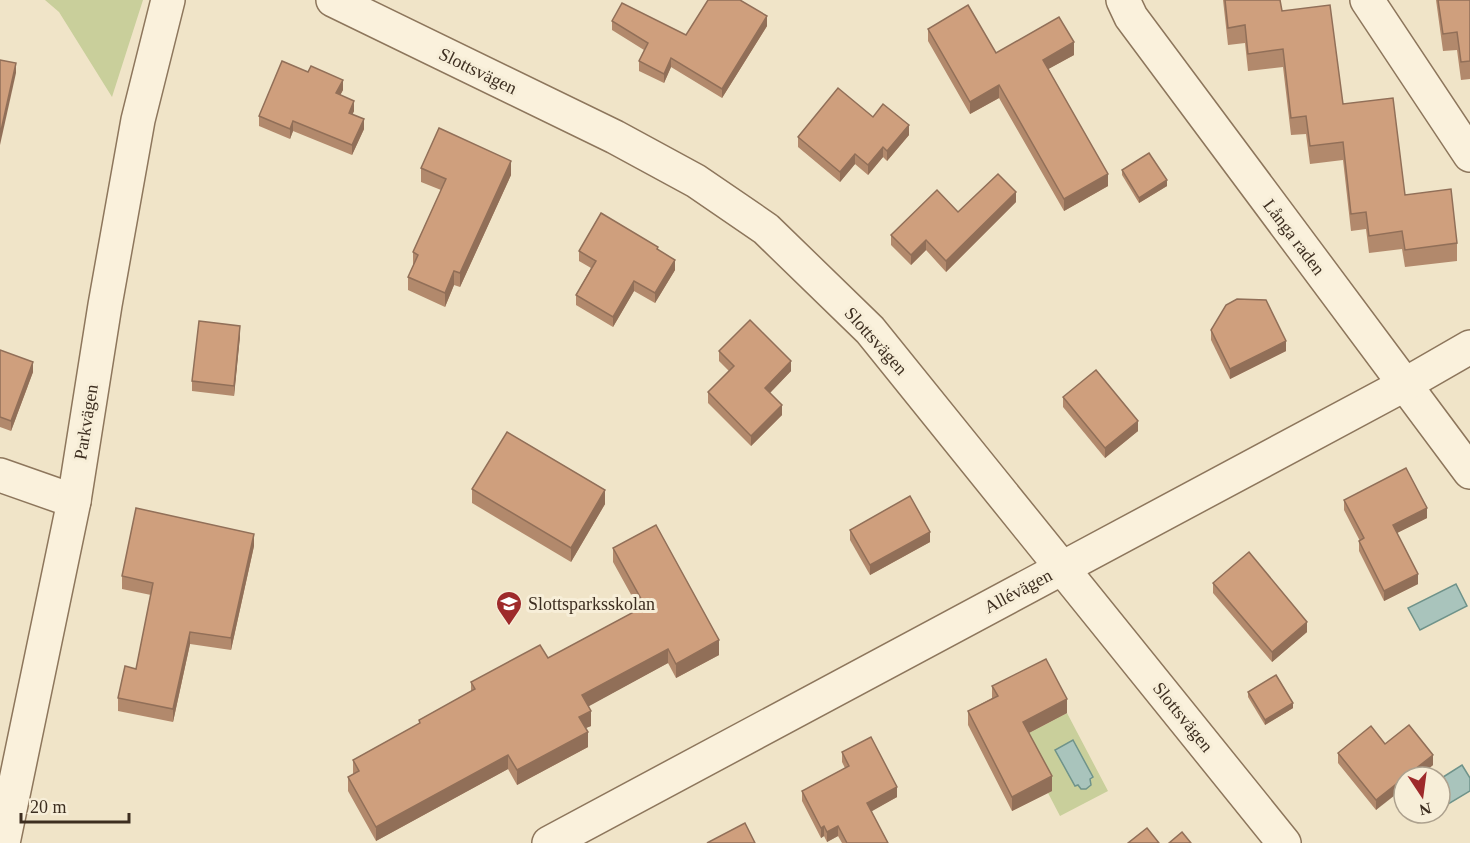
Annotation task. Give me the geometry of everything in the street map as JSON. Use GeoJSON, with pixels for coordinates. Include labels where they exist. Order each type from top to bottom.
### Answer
{"type":"FeatureCollection","features":[{"type":"Feature","properties":{"kind":"street","name":"Parkvägen"},"geometry":{"type":"LineString","coordinates":[[3,843],[74,501],[105,305],[138,120],[168,0]]}},
{"type":"Feature","properties":{"kind":"street","name":"Slottsvägen"},"geometry":{"type":"LineString","coordinates":[[333,0],[615,137],[696,181],[766,229],[870,330],[1284,843]]}},
{"type":"Feature","properties":{"kind":"street","name":"Långa raden"},"geometry":{"type":"LineString","coordinates":[[1123,0],[1131,17],[1470,472]]}},
{"type":"Feature","properties":{"kind":"street"},"geometry":{"type":"LineString","coordinates":[[1367,0],[1470,155]]}},
{"type":"Feature","properties":{"kind":"street","name":"Allévägen"},"geometry":{"type":"LineString","coordinates":[[562,840],[1063,567],[1404,385],[1470,347]]}},
{"type":"Feature","properties":{"kind":"street"},"geometry":{"type":"LineString","coordinates":[[0,475],[74,501]]}},
{"type":"Feature","properties":{"kind":"green space"},"geometry":{"type":"Polygon","coordinates":[[[45,0],[143,0],[112,97],[59,12],[45,0]]]}},
{"type":"Feature","properties":{"kind":"green space"},"geometry":{"type":"Polygon","coordinates":[[[1067,713],[1108,791],[1060,816],[1048,793],[1052,791],[1023,736],[1067,713]]]}},
{"type":"Feature","properties":{"kind":"water"},"geometry":{"type":"Polygon","coordinates":[[[1456,584],[1467,606],[1420,630],[1408,608],[1456,584]]]}},
{"type":"Feature","properties":{"kind":"water"},"geometry":{"type":"Polygon","coordinates":[[[1073,740],[1093,777],[1090,779],[1091,785],[1086,789],[1075,786],[1055,750],[1073,740]]]}},
{"type":"Feature","properties":{"kind":"water"},"geometry":{"type":"Polygon","coordinates":[[[1462,765],[1470,778],[1470,791],[1452,802],[1452,771],[1462,765]]]}},
{"type":"Feature","properties":{"kind":"building"},"geometry":{"type":"Polygon","coordinates":[[[708,0],[740,0],[767,16],[722,89],[671,58],[664,74],[639,61],[648,43],[612,21],[622,3],[686,35],[708,0]]]}},
{"type":"Feature","properties":{"kind":"building"},"geometry":{"type":"Polygon","coordinates":[[[1225,0],[1280,0],[1282,11],[1330,5],[1343,104],[1393,98],[1405,195],[1451,189],[1457,243],[1405,250],[1402,231],[1369,236],[1366,212],[1351,214],[1343,142],[1310,146],[1306,116],[1291,118],[1283,49],[1248,54],[1245,25],[1228,28],[1225,0]]]}},
{"type":"Feature","properties":{"kind":"building"},"geometry":{"type":"Polygon","coordinates":[[[1438,0],[1470,0],[1470,61],[1461,62],[1457,32],[1443,34],[1438,0]]]}},
{"type":"Feature","properties":{"kind":"building"},"geometry":{"type":"Polygon","coordinates":[[[968,5],[996,53],[1059,17],[1074,42],[1043,60],[1108,174],[1064,199],[999,85],[970,102],[928,29],[968,5]]]}},
{"type":"Feature","properties":{"kind":"building"},"geometry":{"type":"Polygon","coordinates":[[[0,60],[16,63],[0,135],[0,60]]]}},
{"type":"Feature","properties":{"kind":"building"},"geometry":{"type":"Polygon","coordinates":[[[282,61],[308,72],[311,66],[343,80],[336,93],[354,101],[349,113],[364,119],[352,145],[293,121],[290,129],[259,116],[282,61]]]}},
{"type":"Feature","properties":{"kind":"building"},"geometry":{"type":"Polygon","coordinates":[[[838,88],[873,117],[883,104],[909,125],[887,151],[883,147],[868,165],[855,154],[840,172],[798,137],[838,88]]]}},
{"type":"Feature","properties":{"kind":"building"},"geometry":{"type":"Polygon","coordinates":[[[439,128],[511,161],[460,273],[454,271],[445,293],[408,277],[418,255],[413,252],[446,179],[421,168],[439,128]]]}},
{"type":"Feature","properties":{"kind":"building"},"geometry":{"type":"Polygon","coordinates":[[[1149,153],[1167,180],[1139,198],[1122,170],[1149,153]]]}},
{"type":"Feature","properties":{"kind":"building"},"geometry":{"type":"Polygon","coordinates":[[[998,174],[1016,192],[946,261],[926,240],[911,255],[891,235],[937,190],[958,212],[998,174]]]}},
{"type":"Feature","properties":{"kind":"building"},"geometry":{"type":"Polygon","coordinates":[[[601,213],[658,247],[657,249],[675,260],[655,293],[634,281],[613,317],[576,295],[596,261],[579,251],[601,213]]]}},
{"type":"Feature","properties":{"kind":"building"},"geometry":{"type":"Polygon","coordinates":[[[1237,299],[1266,300],[1286,341],[1230,369],[1211,330],[1226,305],[1237,299]]]}},
{"type":"Feature","properties":{"kind":"building"},"geometry":{"type":"Polygon","coordinates":[[[750,320],[791,361],[765,388],[782,405],[751,436],[708,392],[734,366],[719,351],[750,320]]]}},
{"type":"Feature","properties":{"kind":"building"},"geometry":{"type":"Polygon","coordinates":[[[199,321],[240,326],[234,386],[192,381],[199,321]]]}},
{"type":"Feature","properties":{"kind":"building"},"geometry":{"type":"Polygon","coordinates":[[[0,350],[33,362],[11,421],[0,417],[0,350]]]}},
{"type":"Feature","properties":{"kind":"building"},"geometry":{"type":"Polygon","coordinates":[[[1096,370],[1138,421],[1105,448],[1063,397],[1096,370]]]}},
{"type":"Feature","properties":{"kind":"building"},"geometry":{"type":"Polygon","coordinates":[[[507,432],[605,490],[571,548],[472,489],[507,432]]]}},
{"type":"Feature","properties":{"kind":"building"},"geometry":{"type":"Polygon","coordinates":[[[1406,468],[1427,508],[1393,525],[1418,574],[1384,591],[1359,541],[1364,538],[1344,500],[1406,468]]]}},
{"type":"Feature","properties":{"kind":"building"},"geometry":{"type":"Polygon","coordinates":[[[910,496],[930,532],[870,565],[850,530],[910,496]]]}},
{"type":"Feature","properties":{"kind":"building"},"geometry":{"type":"Polygon","coordinates":[[[136,508],[254,534],[231,638],[190,632],[173,709],[118,698],[125,666],[136,669],[153,583],[122,576],[136,508]]]}},
{"type":"Feature","properties":{"kind":"building"},"geometry":{"type":"Polygon","coordinates":[[[656,525],[719,640],[676,664],[668,649],[582,695],[591,711],[579,717],[588,732],[517,770],[508,755],[376,827],[348,777],[359,771],[353,760],[475,689],[471,682],[540,645],[548,658],[645,606],[613,548],[656,525]]]}},
{"type":"Feature","properties":{"kind":"building"},"geometry":{"type":"Polygon","coordinates":[[[1249,552],[1307,622],[1272,652],[1213,583],[1249,552]]]}},
{"type":"Feature","properties":{"kind":"building"},"geometry":{"type":"Polygon","coordinates":[[[1046,659],[1067,699],[1023,722],[1052,776],[1012,797],[968,711],[998,696],[992,686],[1046,659]]]}},
{"type":"Feature","properties":{"kind":"building"},"geometry":{"type":"Polygon","coordinates":[[[1276,675],[1293,703],[1265,720],[1248,692],[1276,675]]]}},
{"type":"Feature","properties":{"kind":"building"},"geometry":{"type":"Polygon","coordinates":[[[1409,725],[1433,755],[1420,765],[1392,765],[1392,787],[1376,800],[1338,753],[1371,726],[1385,744],[1409,725]]]}},
{"type":"Feature","properties":{"kind":"building"},"geometry":{"type":"Polygon","coordinates":[[[871,737],[897,787],[867,803],[888,843],[847,843],[838,826],[827,832],[824,826],[821,828],[802,791],[849,766],[842,752],[871,737]]]}},
{"type":"Feature","properties":{"kind":"building"},"geometry":{"type":"Polygon","coordinates":[[[745,823],[755,843],[707,843],[745,823]]]}},
{"type":"Feature","properties":{"kind":"building"},"geometry":{"type":"Polygon","coordinates":[[[1147,828],[1159,843],[1128,843],[1147,828]]]}},
{"type":"Feature","properties":{"kind":"building"},"geometry":{"type":"Polygon","coordinates":[[[1182,832],[1191,843],[1169,843],[1182,832]]]}},
{"type":"Feature","properties":{"kind":"place","name":"Slottsparksskolan"},"geometry":{"type":"Point","coordinates":[509,627]}}]}
